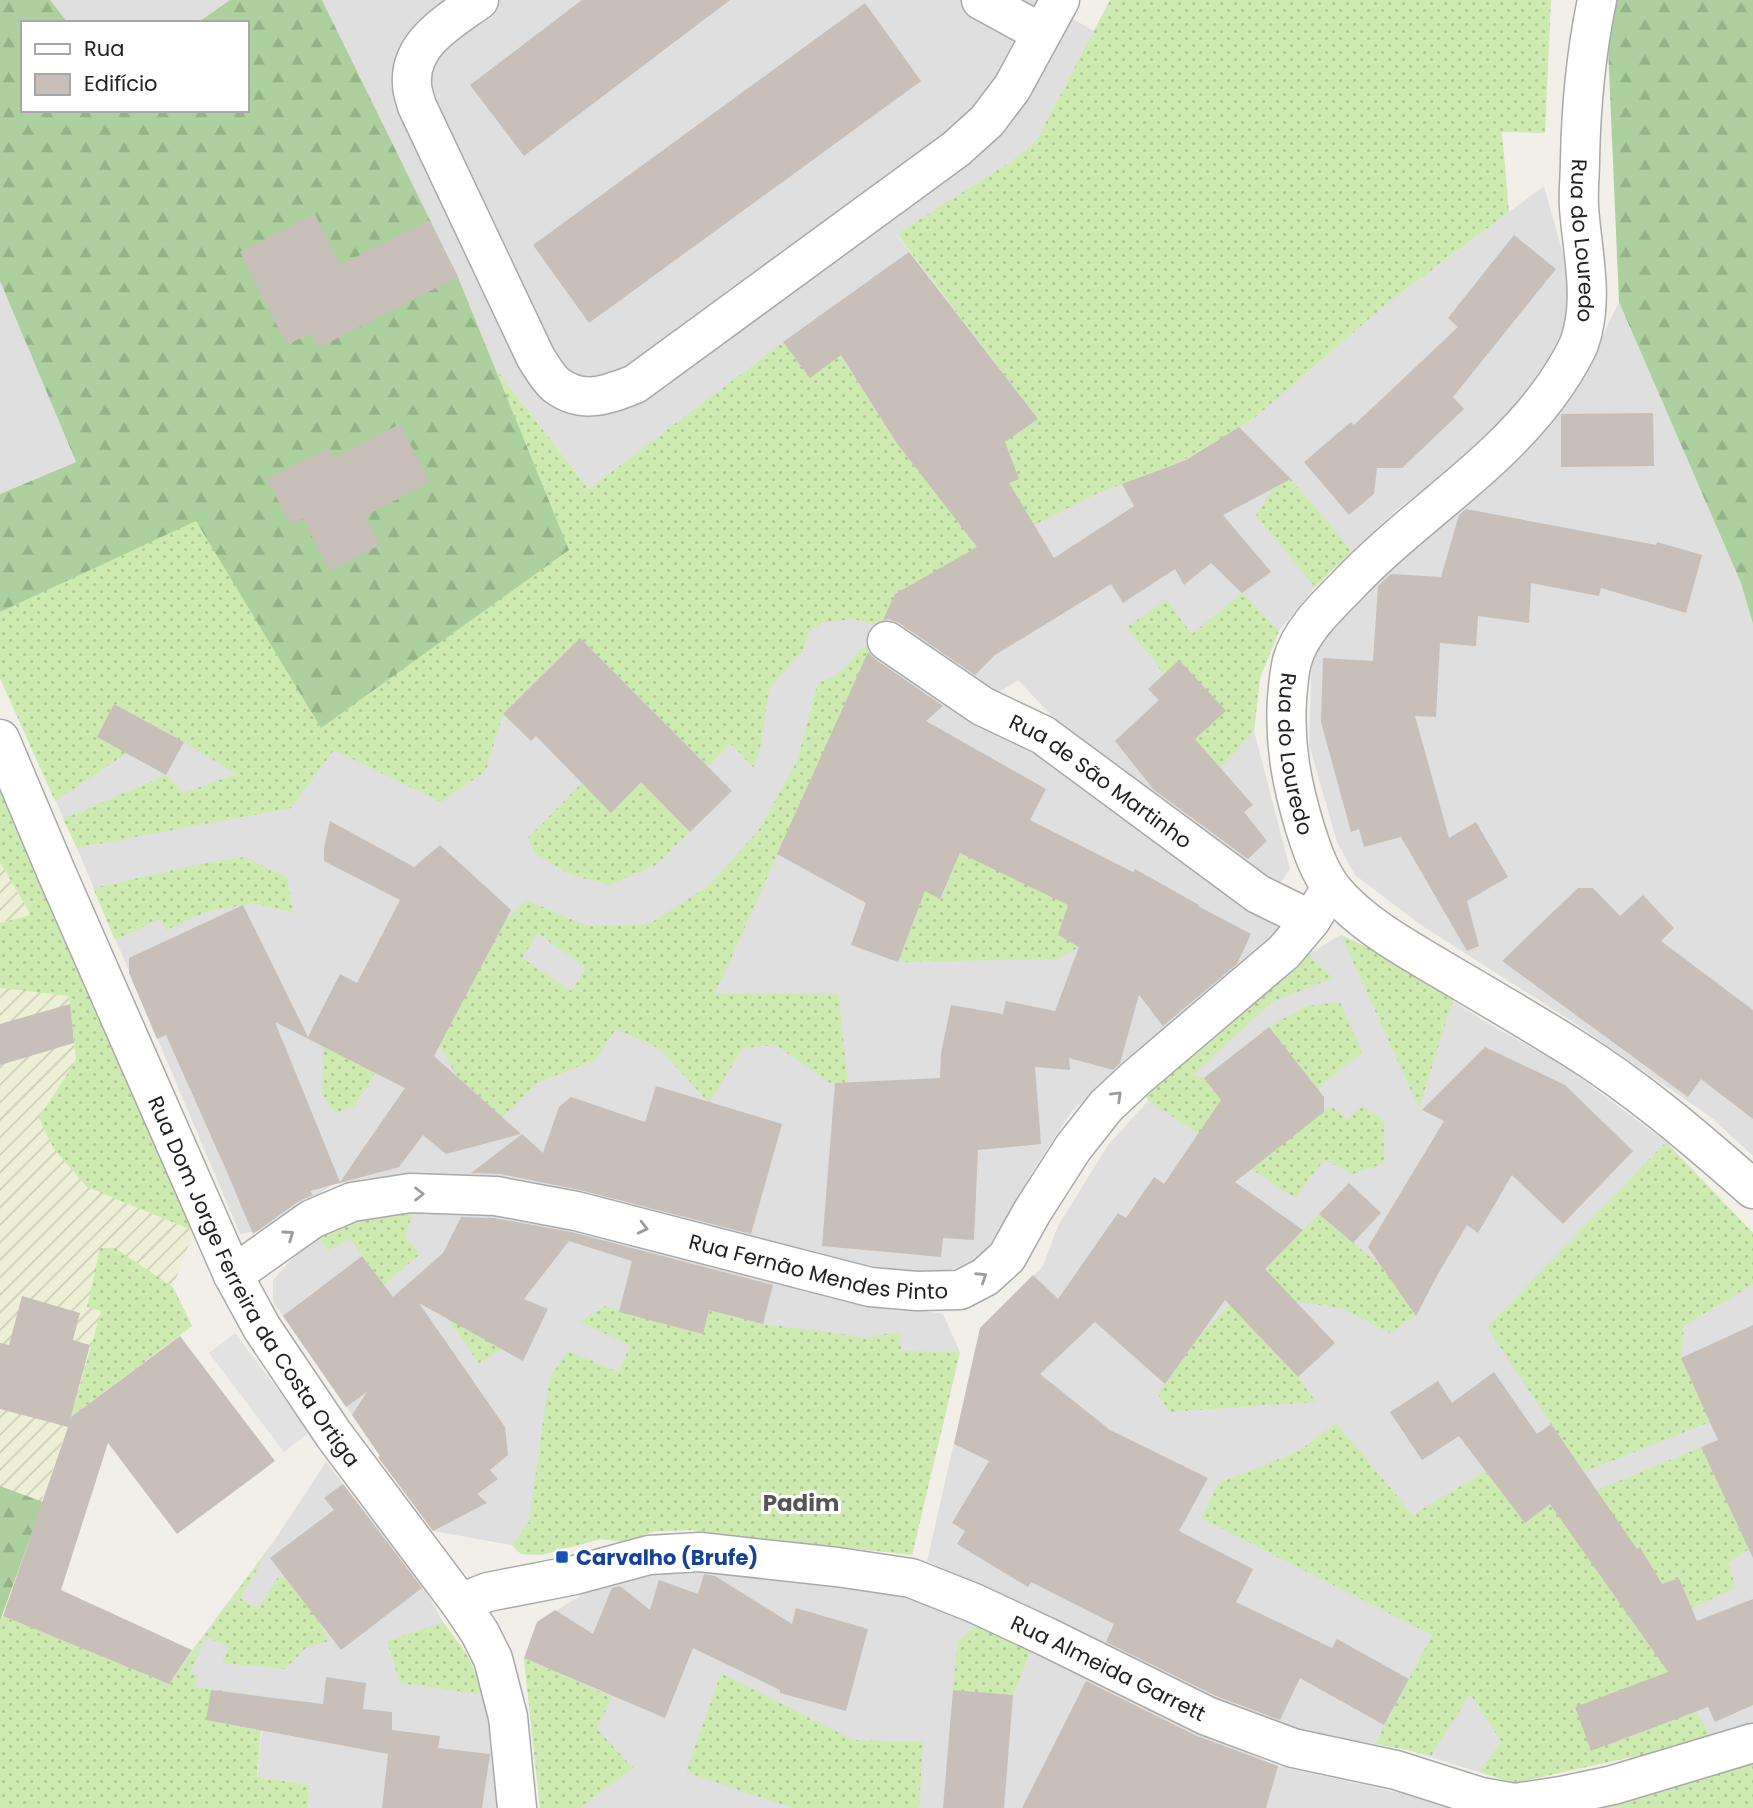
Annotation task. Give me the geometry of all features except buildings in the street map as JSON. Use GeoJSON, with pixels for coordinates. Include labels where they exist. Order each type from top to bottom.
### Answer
{"type":"FeatureCollection","features":[{"type":"Feature","properties":{"kind":"street"},"geometry":{"type":"LineString","coordinates":[[479,0],[437,31],[421,48],[413,65],[412,84],[417,106],[536,358],[555,384],[576,396],[605,396],[635,384],[956,149],[987,121],[1012,88],[1060,0]]}},
{"type":"Feature","properties":{"kind":"street"},"geometry":{"type":"LineString","coordinates":[[981,0],[1041,33]]}},
{"type":"Feature","properties":{"kind":"street","name":"Rua do Louredo"},"geometry":{"type":"LineString","coordinates":[[1597,0],[1588,41],[1580,120],[1579,205],[1587,279],[1585,318],[1579,344],[1542,404],[1497,451],[1361,570],[1320,614],[1300,642],[1292,661],[1285,727],[1289,765],[1320,869],[1331,888],[1347,904],[1404,947],[1624,1081],[1687,1131],[1753,1189]]}},
{"type":"Feature","properties":{"kind":"street","name":"Rua de São Martinho"},"geometry":{"type":"LineString","coordinates":[[887,641],[982,706],[1043,735],[1258,894],[1311,920]]}},
{"type":"Feature","properties":{"kind":"street","name":"Rua Dom Jorge Ferreira da Costa Ortiga"},"geometry":{"type":"LineString","coordinates":[[0,739],[233,1275],[262,1328],[334,1435],[460,1603],[493,1658],[508,1717],[517,1808]]}},
{"type":"Feature","properties":{"kind":"street","name":"Rua Fernão Mendes Pinto"},"geometry":{"type":"LineString","coordinates":[[233,1275],[312,1219],[352,1202],[410,1193],[496,1196],[576,1211],[870,1287],[916,1292],[960,1290],[985,1277],[1007,1257],[1073,1148],[1106,1106],[1284,953],[1311,920],[1331,888]]}},
{"type":"Feature","properties":{"kind":"street","name":"Rua Almeida Garrett"},"geometry":{"type":"LineString","coordinates":[[460,1603],[488,1592],[662,1554],[700,1552],[911,1578],[974,1603],[1047,1637],[1207,1716],[1281,1744],[1396,1770],[1515,1805],[1613,1785],[1753,1743]]}},
{"type":"Feature","properties":{"kind":"shaded area"},"geometry":{"type":"Polygon","coordinates":[[[50,0],[230,0],[200,21],[66,21],[50,0]]]}},
{"type":"Feature","properties":{"kind":"shaded area"},"geometry":{"type":"Polygon","coordinates":[[[322,0],[1040,0],[1094,31],[1035,144],[897,235],[1096,494],[1182,461],[1253,419],[1389,302],[1544,186],[1568,272],[1567,324],[1539,375],[1483,444],[1399,508],[1324,576],[1279,631],[1260,678],[1254,731],[1290,869],[1281,882],[1267,886],[1071,736],[1018,680],[989,699],[1019,739],[1269,915],[1279,930],[1273,943],[1072,1111],[1032,1172],[999,1240],[976,1261],[944,1272],[888,1274],[391,1178],[370,1178],[332,1185],[268,1229],[240,1234],[77,848],[0,678],[0,612],[196,520],[322,728],[784,343],[589,489],[495,368],[458,277],[322,0]]]}},
{"type":"Feature","properties":{"kind":"shaded area"},"geometry":{"type":"Polygon","coordinates":[[[0,281],[76,462],[0,494],[0,281]]]}},
{"type":"Feature","properties":{"kind":"shaded area"},"geometry":{"type":"Polygon","coordinates":[[[1619,302],[1741,583],[1753,624],[1753,1156],[1712,1118],[1576,1024],[1421,925],[1355,875],[1337,842],[1309,744],[1312,651],[1369,573],[1564,398],[1600,341],[1619,302]]]}},
{"type":"Feature","properties":{"kind":"shaded area"},"geometry":{"type":"Polygon","coordinates":[[[1341,935],[1382,954],[1484,1021],[1563,1065],[1666,1142],[1753,1233],[1753,1728],[1514,1783],[1408,1750],[1294,1729],[1210,1700],[927,1561],[969,1377],[984,1324],[1043,1266],[1058,1226],[1108,1145],[1148,1101],[1143,1089],[1308,954],[1341,935]]]}},
{"type":"Feature","properties":{"kind":"shaded area"},"geometry":{"type":"Polygon","coordinates":[[[414,1209],[535,1214],[833,1296],[943,1314],[960,1352],[912,1555],[816,1544],[749,1544],[693,1530],[655,1531],[623,1542],[601,1539],[541,1555],[521,1554],[512,1545],[433,1531],[273,1302],[273,1280],[315,1234],[414,1209]]]}},
{"type":"Feature","properties":{"kind":"shaded area"},"geometry":{"type":"Polygon","coordinates":[[[235,1333],[310,1432],[284,1452],[209,1353],[235,1333]]]}},
{"type":"Feature","properties":{"kind":"shaded area"},"geometry":{"type":"Polygon","coordinates":[[[326,1462],[424,1587],[443,1622],[467,1655],[485,1695],[497,1808],[308,1808],[309,1785],[257,1778],[262,1730],[169,1684],[274,1541],[326,1462]]]}},
{"type":"Feature","properties":{"kind":"shaded area"},"geometry":{"type":"Polygon","coordinates":[[[692,1569],[829,1579],[937,1601],[1278,1766],[1432,1800],[1449,1808],[540,1808],[524,1658],[537,1622],[587,1592],[637,1574],[692,1569]]]}},
{"type":"Feature","properties":{"kind":"green space"},"geometry":{"type":"Polygon","coordinates":[[[0,0],[50,0],[66,21],[21,21],[21,112],[248,112],[248,21],[200,21],[230,0],[322,0],[458,277],[569,550],[321,728],[196,521],[0,612],[0,494],[76,462],[0,281],[0,0]]]}},
{"type":"Feature","properties":{"kind":"green space"},"geometry":{"type":"Polygon","coordinates":[[[1110,0],[1551,0],[1545,133],[1502,132],[1509,212],[1389,302],[1253,419],[1182,461],[1096,494],[896,594],[880,626],[854,619],[824,622],[809,631],[804,649],[769,689],[761,743],[754,768],[731,744],[708,766],[580,638],[503,714],[486,771],[441,802],[334,750],[291,808],[77,848],[63,819],[166,775],[183,793],[236,774],[115,704],[97,737],[127,753],[55,801],[0,678],[0,612],[196,520],[261,627],[569,550],[495,368],[589,489],[783,342],[845,352],[846,364],[896,442],[951,512],[1018,479],[1001,444],[1038,419],[897,234],[1007,164],[1035,143],[1110,0]]]}},
{"type":"Feature","properties":{"kind":"green space"},"geometry":{"type":"Polygon","coordinates":[[[1606,0],[1753,0],[1753,624],[1741,583],[1619,302],[1606,0]]]}},
{"type":"Feature","properties":{"kind":"green space"},"geometry":{"type":"Polygon","coordinates":[[[1291,479],[1352,551],[1315,587],[1256,516],[1273,489],[1291,479]]]}},
{"type":"Feature","properties":{"kind":"green space"},"geometry":{"type":"Polygon","coordinates":[[[1242,593],[1279,631],[1260,678],[1254,731],[1220,768],[1194,739],[1225,711],[1180,661],[1164,674],[1127,627],[1166,600],[1192,634],[1242,593]]]}},
{"type":"Feature","properties":{"kind":"green space"},"geometry":{"type":"Polygon","coordinates":[[[871,646],[715,994],[838,993],[848,1082],[830,1083],[776,1045],[743,1048],[709,1103],[660,1049],[616,1029],[595,1060],[537,1083],[502,1117],[456,1075],[439,1045],[504,922],[527,900],[587,926],[649,924],[708,886],[758,831],[797,761],[818,683],[842,670],[859,649],[871,646]],[[538,933],[522,958],[571,991],[586,969],[538,933]]]}},
{"type":"Feature","properties":{"kind":"green space"},"geometry":{"type":"Polygon","coordinates":[[[641,782],[690,832],[656,865],[609,885],[571,875],[534,853],[528,838],[582,783],[611,812],[641,782]]]}},
{"type":"Feature","properties":{"kind":"green space"},"geometry":{"type":"Polygon","coordinates":[[[0,790],[194,1231],[87,1187],[54,1149],[39,1118],[76,1060],[69,996],[0,988],[0,923],[31,915],[0,862],[0,790]]]}},
{"type":"Feature","properties":{"kind":"green space"},"geometry":{"type":"Polygon","coordinates":[[[960,853],[1068,904],[1058,935],[1079,947],[1057,959],[898,962],[925,891],[941,899],[960,853]]]}},
{"type":"Feature","properties":{"kind":"green space"},"geometry":{"type":"Polygon","coordinates":[[[244,857],[287,877],[293,913],[252,903],[206,912],[166,930],[160,919],[115,940],[93,888],[204,863],[244,857]]]}},
{"type":"Feature","properties":{"kind":"green space"},"geometry":{"type":"Polygon","coordinates":[[[0,862],[31,915],[0,923],[0,862]]]}},
{"type":"Feature","properties":{"kind":"green space"},"geometry":{"type":"Polygon","coordinates":[[[1341,935],[1382,954],[1453,1000],[1419,1108],[1341,935]]]}},
{"type":"Feature","properties":{"kind":"green space"},"geometry":{"type":"Polygon","coordinates":[[[1308,954],[1333,978],[1272,1002],[1193,1075],[1204,1078],[1266,1157],[1331,1106],[1347,1120],[1362,1106],[1384,1120],[1384,1163],[1353,1174],[1324,1160],[1295,1198],[1149,1101],[1143,1089],[1308,954]]]}},
{"type":"Feature","properties":{"kind":"green space"},"geometry":{"type":"Polygon","coordinates":[[[0,988],[69,995],[76,1060],[39,1118],[87,1187],[194,1231],[173,1287],[192,1326],[71,1417],[0,1621],[0,988]]]}},
{"type":"Feature","properties":{"kind":"green space"},"geometry":{"type":"Polygon","coordinates":[[[1340,1002],[1362,1052],[1318,1089],[1269,1027],[1306,1006],[1340,1002]]]}},
{"type":"Feature","properties":{"kind":"green space"},"geometry":{"type":"Polygon","coordinates":[[[323,1046],[378,1060],[373,1077],[353,1107],[335,1113],[322,1095],[323,1046]]]}},
{"type":"Feature","properties":{"kind":"green space"},"geometry":{"type":"Polygon","coordinates":[[[1666,1142],[1753,1233],[1753,1284],[1684,1326],[1681,1358],[1710,1422],[1584,1472],[1487,1327],[1666,1142]]]}},
{"type":"Feature","properties":{"kind":"green space"},"geometry":{"type":"Polygon","coordinates":[[[414,1209],[405,1237],[420,1254],[384,1285],[350,1239],[328,1250],[315,1234],[348,1218],[414,1209]]]}},
{"type":"Feature","properties":{"kind":"green space"},"geometry":{"type":"Polygon","coordinates":[[[1319,1214],[1382,1267],[1416,1316],[1389,1333],[1344,1309],[1295,1301],[1259,1336],[1298,1377],[1316,1402],[1169,1412],[1158,1394],[1200,1335],[1319,1214]]]}},
{"type":"Feature","properties":{"kind":"green space"},"geometry":{"type":"Polygon","coordinates":[[[100,1248],[115,1248],[173,1287],[192,1326],[71,1417],[101,1311],[87,1307],[100,1248]]]}},
{"type":"Feature","properties":{"kind":"green space"},"geometry":{"type":"Polygon","coordinates":[[[604,1306],[703,1334],[709,1310],[763,1324],[865,1337],[898,1332],[902,1351],[960,1352],[912,1555],[816,1544],[749,1544],[693,1530],[655,1531],[623,1542],[601,1539],[541,1555],[521,1554],[512,1545],[529,1522],[549,1379],[568,1351],[619,1372],[630,1345],[580,1322],[604,1306]]]}},
{"type":"Feature","properties":{"kind":"green space"},"geometry":{"type":"Polygon","coordinates":[[[440,1309],[502,1349],[479,1363],[440,1309]]]}},
{"type":"Feature","properties":{"kind":"green space"},"geometry":{"type":"Polygon","coordinates":[[[1336,1423],[1413,1515],[1485,1471],[1525,1523],[1550,1504],[1558,1514],[1597,1490],[1701,1447],[1749,1549],[1728,1563],[1736,1588],[1692,1608],[1679,1578],[1662,1584],[1640,1547],[1598,1572],[1703,1722],[1710,1740],[1514,1783],[1480,1772],[1501,1741],[1470,1694],[1431,1756],[1375,1744],[1432,1635],[1201,1518],[1219,1483],[1299,1451],[1336,1423]]]}},
{"type":"Feature","properties":{"kind":"green space"},"geometry":{"type":"Polygon","coordinates":[[[0,1486],[43,1502],[0,1621],[0,1486]]]}},
{"type":"Feature","properties":{"kind":"green space"},"geometry":{"type":"Polygon","coordinates":[[[274,1541],[240,1598],[258,1609],[278,1577],[286,1579],[315,1616],[330,1641],[307,1647],[285,1669],[222,1663],[229,1647],[206,1637],[190,1672],[198,1676],[195,1687],[264,1696],[257,1777],[309,1785],[308,1808],[0,1808],[0,1621],[3,1616],[169,1684],[274,1541]]]}},
{"type":"Feature","properties":{"kind":"green space"},"geometry":{"type":"Polygon","coordinates":[[[443,1622],[467,1655],[485,1695],[400,1683],[387,1641],[443,1622]]]}},
{"type":"Feature","properties":{"kind":"green space"},"geometry":{"type":"Polygon","coordinates":[[[979,1622],[1032,1648],[1013,1695],[953,1690],[958,1642],[979,1622]]]}},
{"type":"Feature","properties":{"kind":"green space"},"geometry":{"type":"Polygon","coordinates":[[[524,1658],[612,1697],[597,1729],[633,1768],[580,1808],[540,1808],[524,1658]]]}},
{"type":"Feature","properties":{"kind":"green space"},"geometry":{"type":"Polygon","coordinates":[[[721,1673],[853,1740],[923,1742],[919,1808],[792,1808],[686,1772],[721,1673]]]}},
{"type":"Feature","properties":{"kind":"green space"},"geometry":{"type":"Polygon","coordinates":[[[1753,1762],[1753,1808],[1601,1808],[1753,1762]]]}},
{"type":"Feature","properties":{"kind":"place","name":"Carvalho (Brufe)"},"geometry":{"type":"Point","coordinates":[562,1557]}},
{"type":"Feature","properties":{"kind":"district","name":"Padim"},"geometry":{"type":"Point","coordinates":[801,1503]}}]}
